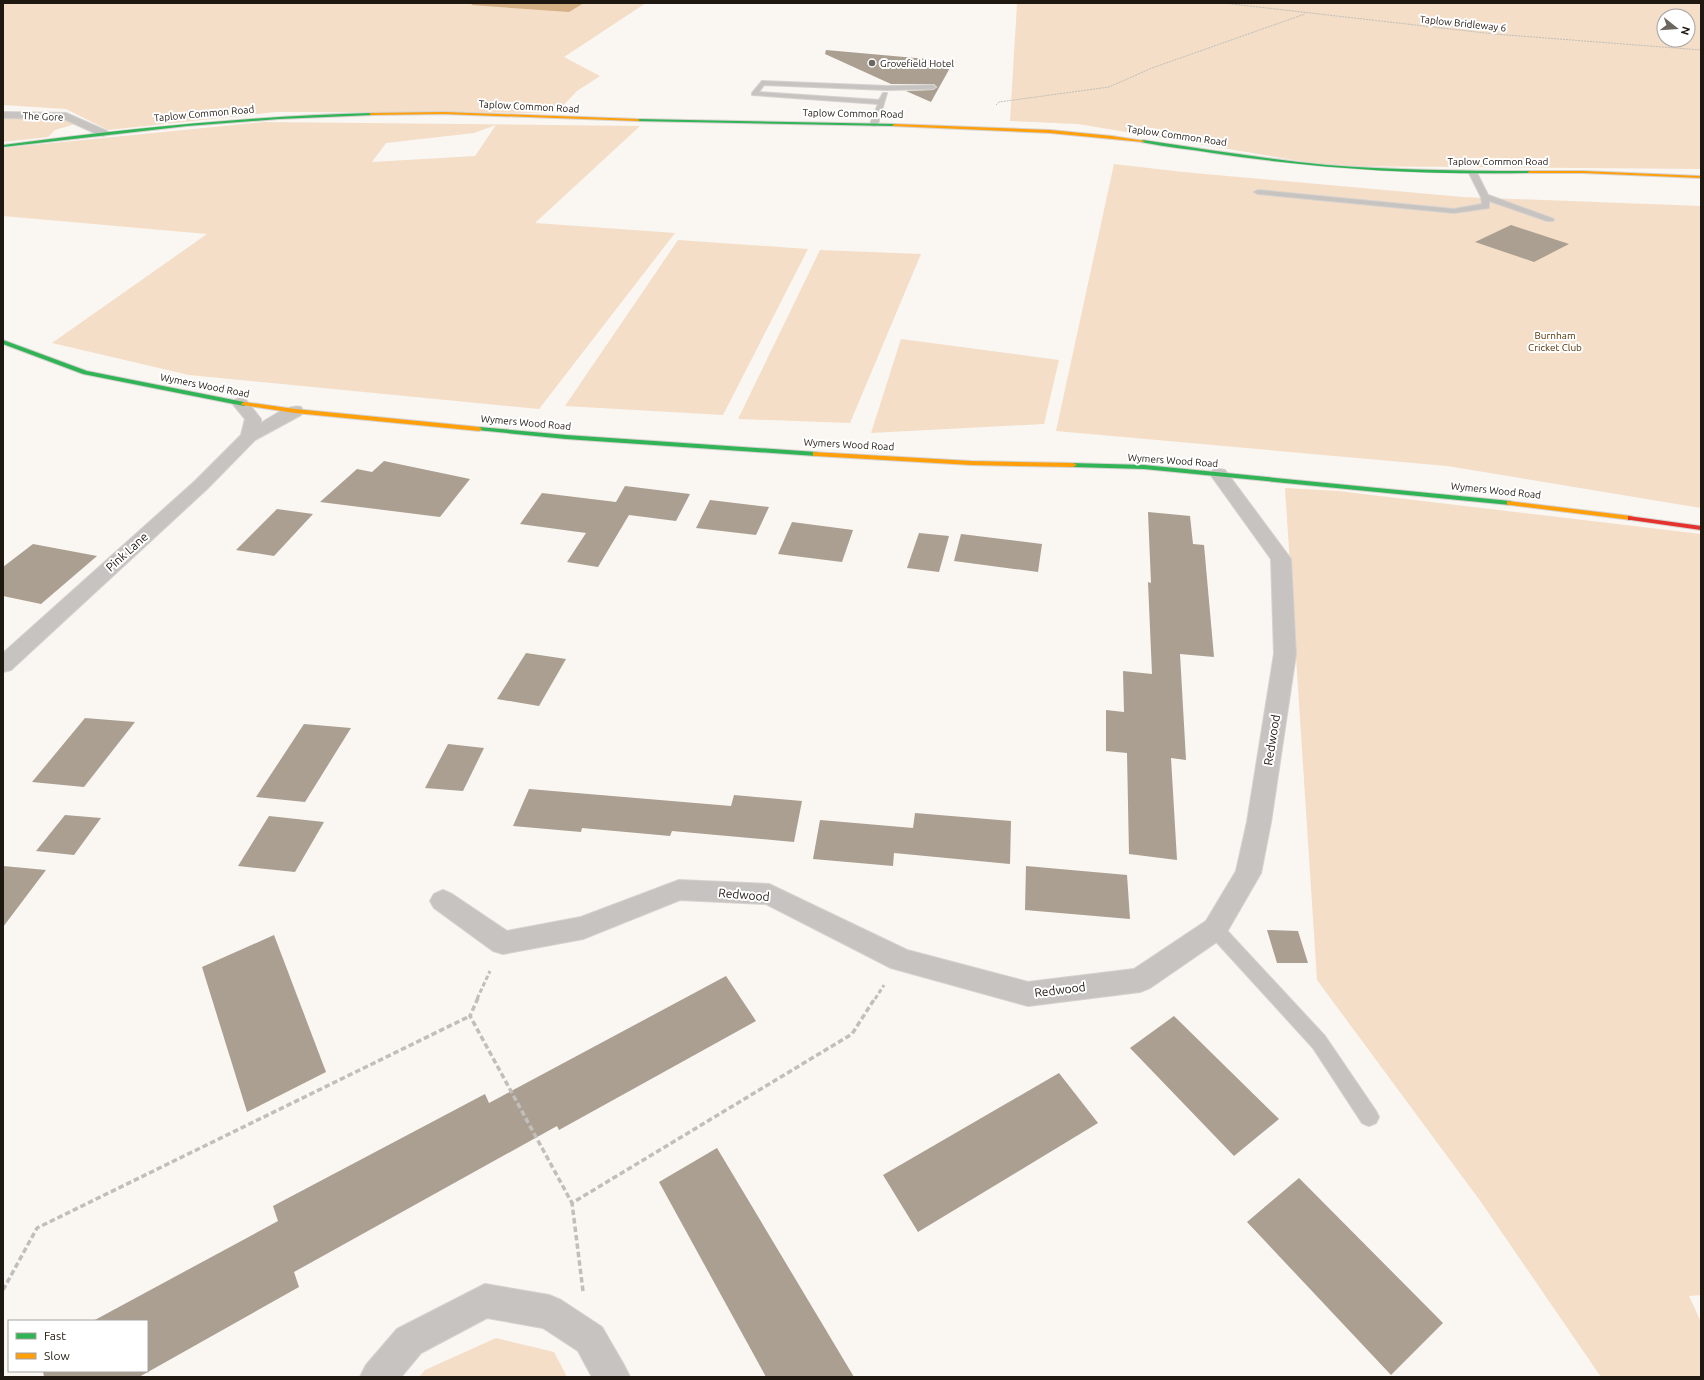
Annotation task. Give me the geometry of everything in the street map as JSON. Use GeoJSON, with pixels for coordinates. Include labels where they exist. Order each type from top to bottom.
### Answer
{"type":"FeatureCollection","features":[{"type":"Feature","properties":{"kind":"street","name":"Taplow Common Road"},"geometry":{"type":"LineString","coordinates":[[3,146],[103,133],[216,122],[321,115],[444,113],[579,120],[874,124],[975,127],[1113,138],[1257,158],[1350,168],[1473,173],[1582,172],[1701,177]]}},
{"type":"Feature","properties":{"kind":"street","name":"The Gore"},"geometry":{"type":"LineString","coordinates":[[3,115],[66,116],[103,133]]}},
{"type":"Feature","properties":{"kind":"street","name":"Wymers Wood Road"},"geometry":{"type":"LineString","coordinates":[[3,342],[84,373],[240,403],[295,411],[574,438],[971,463],[1144,468],[1219,474],[1332,484],[1571,509],[1701,528]]}},
{"type":"Feature","properties":{"kind":"street"},"geometry":{"type":"LineString","coordinates":[[240,403],[253,418],[249,436]]}},
{"type":"Feature","properties":{"kind":"street","name":"Pink Lane"},"geometry":{"type":"LineString","coordinates":[[3,665],[201,485],[249,436],[295,411]]}},
{"type":"Feature","properties":{"kind":"street","name":"Redwood"},"geometry":{"type":"LineString","coordinates":[[503,943],[583,928],[679,890],[769,894],[901,960],[1028,994],[1140,980],[1216,929],[1248,872],[1259,822],[1285,654],[1281,559],[1219,474]]}},
{"type":"Feature","properties":{"kind":"street"},"geometry":{"type":"LineString","coordinates":[[443,901],[503,943]]}},
{"type":"Feature","properties":{"kind":"street"},"geometry":{"type":"LineString","coordinates":[[378,1377],[409,1341],[485,1301],[549,1312],[590,1339],[612,1377]]}},
{"type":"Feature","properties":{"kind":"lane"},"geometry":{"type":"LineString","coordinates":[[882,102],[754,94],[762,83],[887,88],[933,87]]}},
{"type":"Feature","properties":{"kind":"lane"},"geometry":{"type":"LineString","coordinates":[[874,124],[887,88]]}},
{"type":"Feature","properties":{"kind":"lane"},"geometry":{"type":"LineString","coordinates":[[1258,192],[1454,211],[1486,206],[1485,197],[1473,173]]}},
{"type":"Feature","properties":{"kind":"lane"},"geometry":{"type":"LineString","coordinates":[[1485,197],[1550,220]]}},
{"type":"Feature","properties":{"kind":"lane"},"geometry":{"type":"LineString","coordinates":[[1216,929],[1260,975],[1319,1042],[1369,1117]]}},
{"type":"Feature","properties":{"kind":"path","name":"Taplow Bridleway 6"},"geometry":{"type":"LineString","coordinates":[[1223,3],[1494,34],[1701,50]]}},
{"type":"Feature","properties":{"kind":"path"},"geometry":{"type":"LineString","coordinates":[[975,127],[999,102],[1109,87],[1152,68],[1227,43],[1307,13]]}},
{"type":"Feature","properties":{"kind":"path"},"geometry":{"type":"LineString","coordinates":[[3,1290],[37,1228],[470,1016],[503,943]]}},
{"type":"Feature","properties":{"kind":"path"},"geometry":{"type":"LineString","coordinates":[[572,1203],[852,1034],[901,960]]}},
{"type":"Feature","properties":{"kind":"path"},"geometry":{"type":"LineString","coordinates":[[470,1016],[572,1203],[590,1339]]}},
{"type":"Feature","properties":{"kind":"green space"},"geometry":{"type":"Polygon","coordinates":[[[3,3],[646,3],[564,57],[600,76],[577,91],[556,113],[276,112],[108,130],[66,109],[3,105],[3,3]]]}},
{"type":"Feature","properties":{"kind":"green space"},"geometry":{"type":"Polygon","coordinates":[[[999,3],[1701,3],[1701,169],[1330,166],[1078,124],[1010,121],[1017,4],[999,3]]]}},
{"type":"Feature","properties":{"kind":"green space"},"geometry":{"type":"Polygon","coordinates":[[[3,111],[61,117],[75,124],[55,130],[48,137],[3,142],[3,111]]]}},
{"type":"Feature","properties":{"kind":"green space"},"geometry":{"type":"Polygon","coordinates":[[[264,122],[640,126],[535,223],[675,233],[539,409],[189,375],[52,343],[207,234],[3,216],[3,148],[264,122]],[[496,125],[474,133],[386,143],[372,162],[475,156],[496,125]]]}},
{"type":"Feature","properties":{"kind":"green space","name":"Burnham Cricket Club"},"geometry":{"type":"Polygon","coordinates":[[[1114,164],[1183,172],[1463,197],[1701,206],[1701,508],[1447,466],[1056,431],[1114,164]]]}},
{"type":"Feature","properties":{"kind":"green space"},"geometry":{"type":"Polygon","coordinates":[[[678,240],[808,249],[723,415],[565,406],[678,240]]]}},
{"type":"Feature","properties":{"kind":"green space"},"geometry":{"type":"Polygon","coordinates":[[[820,250],[921,254],[850,423],[738,419],[820,250]]]}},
{"type":"Feature","properties":{"kind":"green space"},"geometry":{"type":"Polygon","coordinates":[[[901,339],[1059,360],[1044,424],[871,433],[901,339]]]}},
{"type":"Feature","properties":{"kind":"green space"},"geometry":{"type":"Polygon","coordinates":[[[1285,488],[1338,491],[1701,534],[1701,1295],[1689,1296],[1701,1322],[1701,1377],[1601,1377],[1481,1202],[1317,980],[1285,488]]]}},
{"type":"Feature","properties":{"kind":"green space"},"geometry":{"type":"Polygon","coordinates":[[[496,1338],[554,1352],[567,1377],[419,1377],[425,1370],[496,1338]]]}},
{"type":"Feature","properties":{"kind":"shaded area"},"geometry":{"type":"Polygon","coordinates":[[[475,3],[584,3],[569,12],[471,5],[475,3]]]}},
{"type":"Feature","properties":{"kind":"building"},"geometry":{"type":"Polygon","coordinates":[[[826,50],[938,60],[934,65],[951,66],[931,102],[906,91],[933,90],[937,87],[934,84],[891,84],[825,54],[826,50]]]}},
{"type":"Feature","properties":{"kind":"building"},"geometry":{"type":"Polygon","coordinates":[[[1511,225],[1569,244],[1534,262],[1475,242],[1511,225]]]}},
{"type":"Feature","properties":{"kind":"building"},"geometry":{"type":"Polygon","coordinates":[[[384,461],[470,479],[440,517],[320,502],[357,469],[372,472],[384,461]]]}},
{"type":"Feature","properties":{"kind":"building"},"geometry":{"type":"Polygon","coordinates":[[[625,486],[690,494],[676,521],[629,515],[598,567],[567,562],[586,533],[520,524],[542,493],[616,502],[625,486]]]}},
{"type":"Feature","properties":{"kind":"building"},"geometry":{"type":"Polygon","coordinates":[[[710,500],[769,507],[756,535],[696,528],[710,500]]]}},
{"type":"Feature","properties":{"kind":"building"},"geometry":{"type":"Polygon","coordinates":[[[277,509],[313,514],[274,556],[236,550],[277,509]]]}},
{"type":"Feature","properties":{"kind":"building"},"geometry":{"type":"Polygon","coordinates":[[[1148,512],[1190,516],[1193,544],[1204,545],[1214,657],[1180,654],[1186,760],[1171,758],[1177,860],[1129,854],[1127,753],[1106,751],[1106,710],[1124,712],[1123,671],[1152,674],[1148,582],[1151,583],[1148,512]]]}},
{"type":"Feature","properties":{"kind":"building"},"geometry":{"type":"Polygon","coordinates":[[[792,522],[853,530],[842,562],[778,554],[792,522]]]}},
{"type":"Feature","properties":{"kind":"building"},"geometry":{"type":"Polygon","coordinates":[[[919,533],[949,536],[939,572],[907,568],[919,533]]]}},
{"type":"Feature","properties":{"kind":"building"},"geometry":{"type":"Polygon","coordinates":[[[961,534],[1042,544],[1038,572],[954,561],[961,534]]]}},
{"type":"Feature","properties":{"kind":"building"},"geometry":{"type":"Polygon","coordinates":[[[33,544],[97,556],[41,604],[3,596],[3,567],[33,544]]]}},
{"type":"Feature","properties":{"kind":"building"},"geometry":{"type":"Polygon","coordinates":[[[526,653],[566,659],[539,706],[497,699],[526,653]]]}},
{"type":"Feature","properties":{"kind":"building"},"geometry":{"type":"Polygon","coordinates":[[[85,718],[135,722],[84,787],[32,782],[85,718]]]}},
{"type":"Feature","properties":{"kind":"building"},"geometry":{"type":"Polygon","coordinates":[[[304,724],[351,728],[305,802],[256,797],[304,724]]]}},
{"type":"Feature","properties":{"kind":"building"},"geometry":{"type":"Polygon","coordinates":[[[448,744],[484,748],[463,791],[425,788],[448,744]]]}},
{"type":"Feature","properties":{"kind":"building"},"geometry":{"type":"Polygon","coordinates":[[[529,789],[731,806],[734,795],[802,801],[794,842],[672,831],[670,836],[582,828],[581,832],[513,826],[529,789]]]}},
{"type":"Feature","properties":{"kind":"building"},"geometry":{"type":"Polygon","coordinates":[[[915,813],[1011,821],[1010,864],[894,853],[893,866],[813,859],[820,820],[913,828],[915,813]]]}},
{"type":"Feature","properties":{"kind":"building"},"geometry":{"type":"Polygon","coordinates":[[[65,815],[101,818],[74,855],[36,851],[65,815]]]}},
{"type":"Feature","properties":{"kind":"building"},"geometry":{"type":"Polygon","coordinates":[[[269,816],[324,822],[295,872],[238,866],[269,816]]]}},
{"type":"Feature","properties":{"kind":"building"},"geometry":{"type":"Polygon","coordinates":[[[3,866],[46,870],[3,927],[3,866]]]}},
{"type":"Feature","properties":{"kind":"building"},"geometry":{"type":"Polygon","coordinates":[[[1026,866],[1127,875],[1130,919],[1025,910],[1026,866]]]}},
{"type":"Feature","properties":{"kind":"building"},"geometry":{"type":"Polygon","coordinates":[[[1267,930],[1298,931],[1308,963],[1277,963],[1267,930]]]}},
{"type":"Feature","properties":{"kind":"building"},"geometry":{"type":"Polygon","coordinates":[[[274,935],[326,1072],[247,1112],[202,967],[274,935]]]}},
{"type":"Feature","properties":{"kind":"building"},"geometry":{"type":"Polygon","coordinates":[[[726,976],[756,1021],[559,1130],[557,1126],[294,1272],[299,1287],[148,1372],[148,1320],[95,1320],[278,1221],[273,1206],[485,1094],[489,1103],[726,976]]]}},
{"type":"Feature","properties":{"kind":"building"},"geometry":{"type":"Polygon","coordinates":[[[1174,1016],[1279,1119],[1234,1156],[1130,1048],[1174,1016]]]}},
{"type":"Feature","properties":{"kind":"building"},"geometry":{"type":"Polygon","coordinates":[[[1059,1073],[1098,1123],[918,1232],[883,1175],[1059,1073]]]}},
{"type":"Feature","properties":{"kind":"building"},"geometry":{"type":"Polygon","coordinates":[[[717,1148],[854,1377],[766,1377],[659,1182],[717,1148]]]}},
{"type":"Feature","properties":{"kind":"building"},"geometry":{"type":"Polygon","coordinates":[[[1299,1178],[1443,1323],[1391,1375],[1247,1222],[1299,1178]]]}},
{"type":"Feature","properties":{"kind":"building"},"geometry":{"type":"Polygon","coordinates":[[[43,1372],[148,1372],[139,1377],[44,1377],[43,1372]]]}},
{"type":"Feature","properties":{"kind":"traffic: fast"},"geometry":{"type":"LineString","coordinates":[[3,146],[187,125],[325,115],[371,114]]}},
{"type":"Feature","properties":{"kind":"traffic: fast"},"geometry":{"type":"LineString","coordinates":[[638,120],[894,125]]}},
{"type":"Feature","properties":{"kind":"traffic: fast"},"geometry":{"type":"LineString","coordinates":[[1143,141],[1325,166],[1440,172],[1530,172]]}},
{"type":"Feature","properties":{"kind":"traffic: fast"},"geometry":{"type":"LineString","coordinates":[[3,342],[85,373],[244,404]]}},
{"type":"Feature","properties":{"kind":"traffic: fast"},"geometry":{"type":"LineString","coordinates":[[479,429],[566,437],[816,454]]}},
{"type":"Feature","properties":{"kind":"traffic: fast"},"geometry":{"type":"LineString","coordinates":[[1073,465],[1144,467],[1510,503]]}},
{"type":"Feature","properties":{"kind":"traffic: slow"},"geometry":{"type":"LineString","coordinates":[[371,114],[444,113],[638,120]]}},
{"type":"Feature","properties":{"kind":"traffic: slow"},"geometry":{"type":"LineString","coordinates":[[894,125],[1050,131],[1143,141]]}},
{"type":"Feature","properties":{"kind":"traffic: slow"},"geometry":{"type":"LineString","coordinates":[[1530,172],[1583,172],[1701,177]]}},
{"type":"Feature","properties":{"kind":"traffic: slow"},"geometry":{"type":"LineString","coordinates":[[244,404],[295,411],[479,429]]}},
{"type":"Feature","properties":{"kind":"traffic: slow"},"geometry":{"type":"LineString","coordinates":[[816,454],[971,463],[1073,465]]}},
{"type":"Feature","properties":{"kind":"traffic: slow"},"geometry":{"type":"LineString","coordinates":[[1510,503],[1631,518]]}},
{"type":"Feature","properties":{"kind":"traffic: jam"},"geometry":{"type":"LineString","coordinates":[[1631,518],[1701,528]]}},
{"type":"Feature","properties":{"kind":"place","name":"Grovefield Hotel"},"geometry":{"type":"Point","coordinates":[872,63]}}]}
